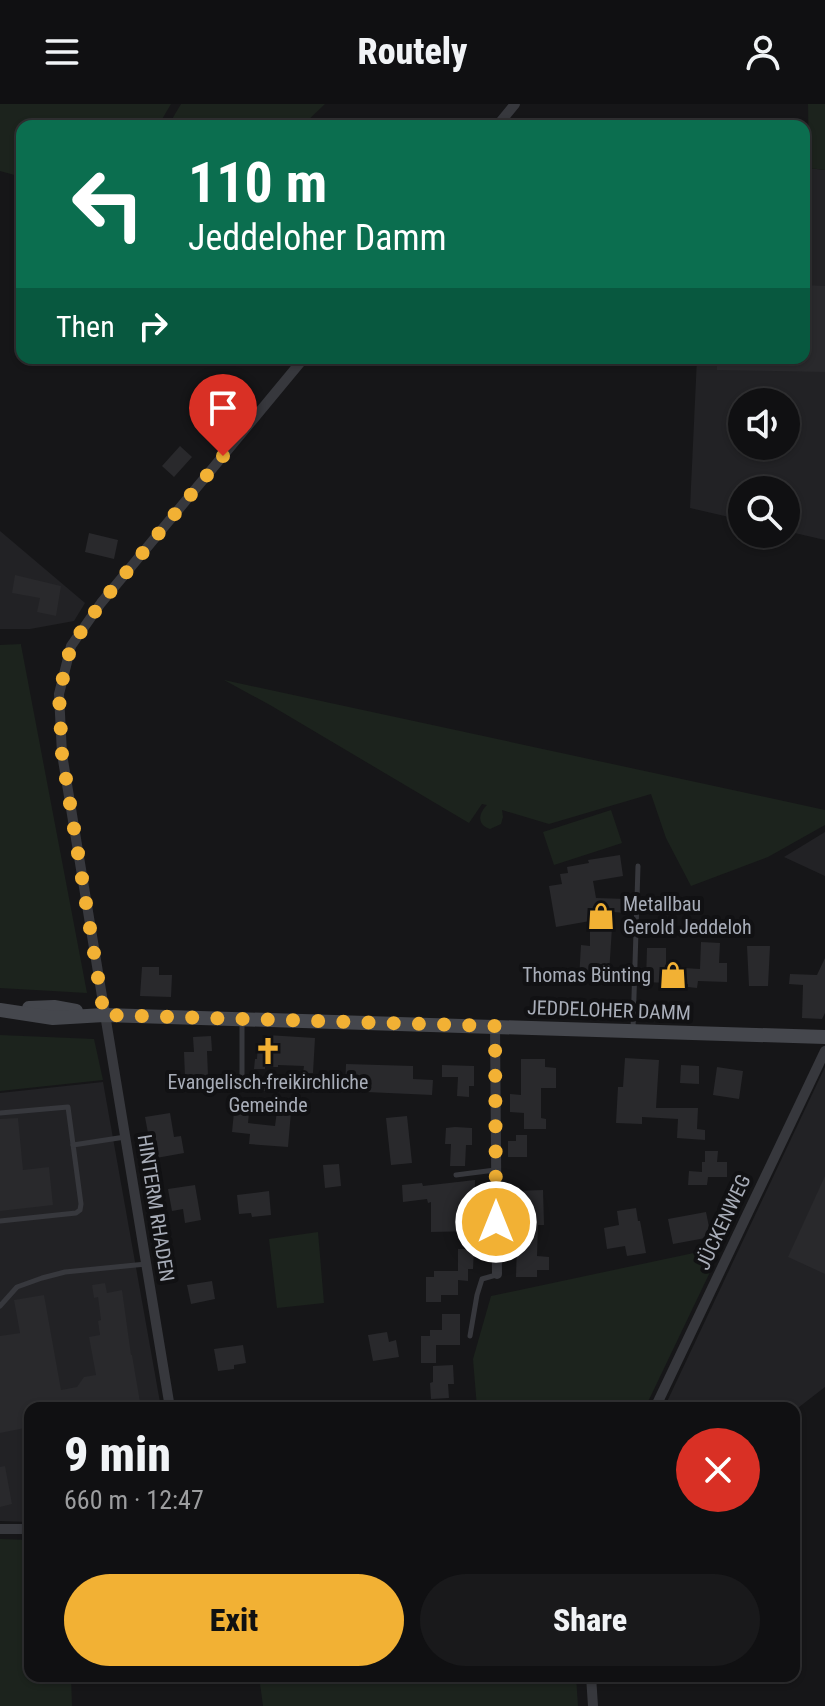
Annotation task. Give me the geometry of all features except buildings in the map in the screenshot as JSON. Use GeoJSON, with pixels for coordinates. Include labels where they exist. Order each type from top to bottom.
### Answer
{"type":"FeatureCollection","features":[{"type":"Feature","properties":{"kind":"main road","name":"JEDDELOHER DAMM"},"geometry":{"type":"LineString","coordinates":[[0,1010],[53,1018],[104,1015],[825,1037]]}},
{"type":"Feature","properties":{"kind":"street"},"geometry":{"type":"LineString","coordinates":[[502,120],[515,104]]}},
{"type":"Feature","properties":{"kind":"street","name":"HINTERM RHADEN"},"geometry":{"type":"LineString","coordinates":[[169,1402],[62,754],[59,694],[71,646],[101,603],[299,364]]}},
{"type":"Feature","properties":{"kind":"street"},"geometry":{"type":"LineString","coordinates":[[495,1026],[497,1274]]}},
{"type":"Feature","properties":{"kind":"street","name":"JÜCKENWEG"},"geometry":{"type":"LineString","coordinates":[[658,1402],[825,1051]]}},
{"type":"Feature","properties":{"kind":"street"},"geometry":{"type":"LineString","coordinates":[[0,1529],[24,1529]]}},
{"type":"Feature","properties":{"kind":"street"},"geometry":{"type":"LineString","coordinates":[[591,1682],[593,1706]]}},
{"type":"Feature","properties":{"kind":"lane"},"geometry":{"type":"LineString","coordinates":[[633,1030],[638,866]]}},
{"type":"Feature","properties":{"kind":"lane"},"geometry":{"type":"LineString","coordinates":[[242,1019],[242,1088],[282,1089]]}},
{"type":"Feature","properties":{"kind":"lane"},"geometry":{"type":"LineString","coordinates":[[0,1113],[68,1107],[81,1204],[76,1213],[0,1221]]}},
{"type":"Feature","properties":{"kind":"lane"},"geometry":{"type":"LineString","coordinates":[[73,1145],[126,1137]]}},
{"type":"Feature","properties":{"kind":"lane"},"geometry":{"type":"LineString","coordinates":[[456,1175],[496,1170]]}},
{"type":"Feature","properties":{"kind":"lane"},"geometry":{"type":"LineString","coordinates":[[0,1306],[17,1287],[42,1278],[76,1270],[147,1264]]}},
{"type":"Feature","properties":{"kind":"lane"},"geometry":{"type":"LineString","coordinates":[[470,1336],[482,1279],[497,1274]]}},
{"type":"Feature","properties":{"kind":"shaded area"},"geometry":{"type":"Polygon","coordinates":[[[0,104],[171,104],[162,120],[16,120],[16,175],[0,171],[0,104]]]}},
{"type":"Feature","properties":{"kind":"shaded area"},"geometry":{"type":"Polygon","coordinates":[[[181,104],[325,104],[308,120],[172,120],[181,104]]]}},
{"type":"Feature","properties":{"kind":"shaded area"},"geometry":{"type":"Polygon","coordinates":[[[808,104],[825,104],[825,170],[810,168],[808,104]]]}},
{"type":"Feature","properties":{"kind":"shaded area"},"geometry":{"type":"Polygon","coordinates":[[[810,168],[825,170],[825,540],[800,534],[800,476],[728,476],[728,517],[690,508],[697,364],[810,364],[810,168]]]}},
{"type":"Feature","properties":{"kind":"shaded area"},"geometry":{"type":"Polygon","coordinates":[[[0,531],[85,603],[74,621],[30,629],[0,629],[0,531]]]}},
{"type":"Feature","properties":{"kind":"shaded area"},"geometry":{"type":"Polygon","coordinates":[[[21,644],[87,993],[0,988],[0,645],[21,644]]]}},
{"type":"Feature","properties":{"kind":"shaded area"},"geometry":{"type":"Polygon","coordinates":[[[224,680],[825,810],[825,825],[768,857],[691,886],[666,838],[651,794],[549,824],[502,810],[501,824],[490,829],[482,824],[480,818],[487,805],[482,804],[469,823],[224,680]]]}},
{"type":"Feature","properties":{"kind":"shaded area"},"geometry":{"type":"Polygon","coordinates":[[[611,810],[622,843],[554,865],[543,832],[611,810]]]}},
{"type":"Feature","properties":{"kind":"shaded area"},"geometry":{"type":"Polygon","coordinates":[[[825,832],[825,876],[784,857],[825,832]]]}},
{"type":"Feature","properties":{"kind":"shaded area"},"geometry":{"type":"Polygon","coordinates":[[[0,1035],[94,1039],[103,1080],[0,1091],[0,1035]]]}},
{"type":"Feature","properties":{"kind":"shaded area"},"geometry":{"type":"Polygon","coordinates":[[[825,1067],[825,1387],[800,1406],[800,1402],[667,1402],[825,1067]]]}},
{"type":"Feature","properties":{"kind":"shaded area"},"geometry":{"type":"Polygon","coordinates":[[[103,1082],[160,1402],[24,1402],[24,1522],[0,1521],[0,1093],[103,1082]]]}},
{"type":"Feature","properties":{"kind":"shaded area"},"geometry":{"type":"Polygon","coordinates":[[[318,1232],[324,1303],[277,1308],[269,1239],[318,1232]]]}},
{"type":"Feature","properties":{"kind":"shaded area"},"geometry":{"type":"Polygon","coordinates":[[[722,1247],[648,1402],[477,1402],[473,1359],[491,1296],[722,1247]]]}},
{"type":"Feature","properties":{"kind":"shaded area"},"geometry":{"type":"Polygon","coordinates":[[[0,1539],[24,1540],[24,1682],[71,1682],[72,1706],[0,1706],[0,1539]]]}},
{"type":"Feature","properties":{"kind":"shaded area"},"geometry":{"type":"Polygon","coordinates":[[[260,1682],[576,1682],[578,1706],[263,1706],[260,1682]]]}},
{"type":"Feature","properties":{"kind":"place","name":"Metallbau Gerold Jeddeloh"},"geometry":{"type":"Point","coordinates":[601,916]}},
{"type":"Feature","properties":{"kind":"place","name":"Thomas Bünting"},"geometry":{"type":"Point","coordinates":[673,975]}},
{"type":"Feature","properties":{"kind":"place","name":"Evangelisch-freikirchliche Gemeinde"},"geometry":{"type":"Point","coordinates":[268,1051]}},
{"type":"Feature","properties":{"kind":"route"},"geometry":{"type":"LineString","coordinates":[[223,456],[101,603],[71,646],[59,694],[62,754],[104,1015],[495,1026],[496,1222]]}}]}
